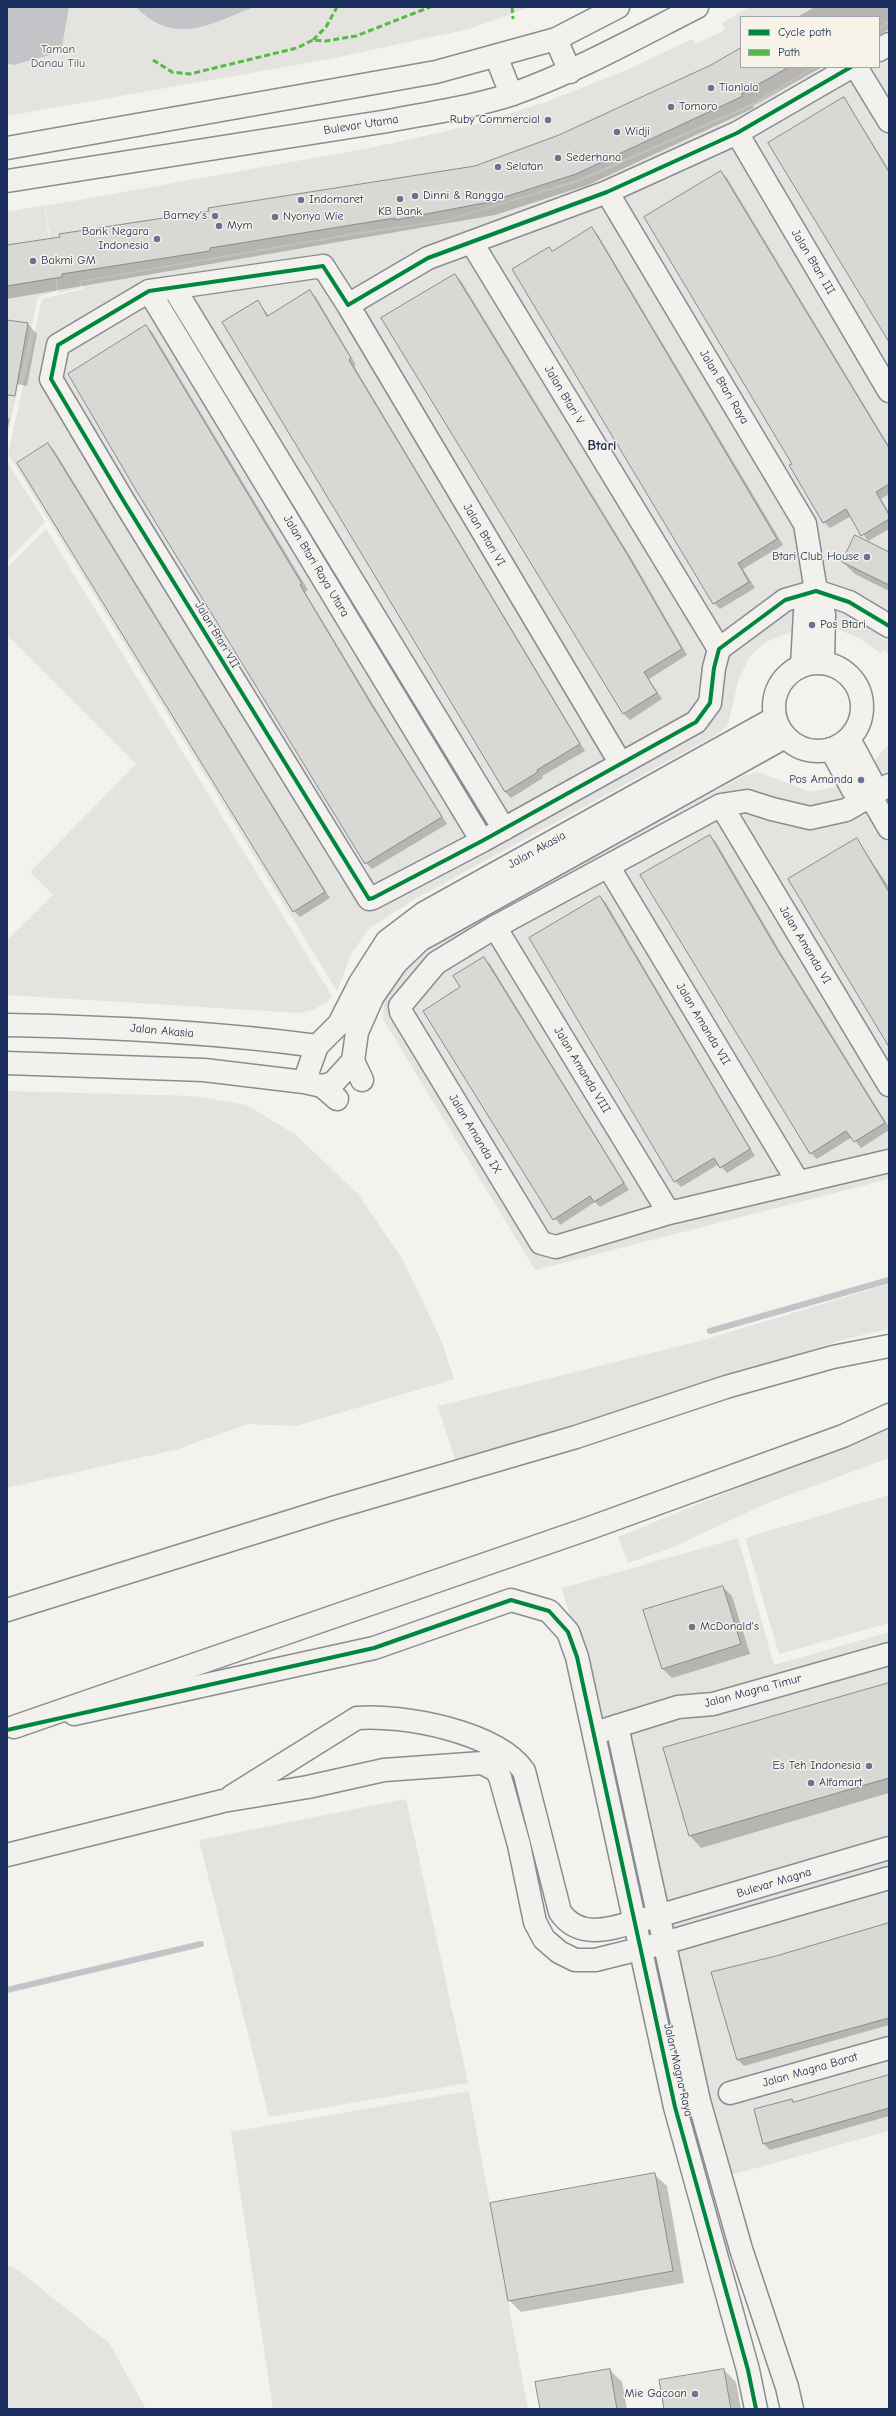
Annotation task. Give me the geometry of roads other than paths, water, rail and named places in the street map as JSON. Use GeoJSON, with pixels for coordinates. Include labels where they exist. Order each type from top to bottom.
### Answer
{"type":"FeatureCollection","features":[{"type":"Feature","properties":{"kind":"main road"},"geometry":{"type":"LineString","coordinates":[[7,148],[436,72],[556,38],[618,7]]}},
{"type":"Feature","properties":{"kind":"main road","name":"Bulevar Utama"},"geometry":{"type":"LineString","coordinates":[[7,181],[388,121],[442,111],[511,94],[570,72],[697,7]]}},
{"type":"Feature","properties":{"kind":"main road"},"geometry":{"type":"LineString","coordinates":[[556,38],[570,72]]}},
{"type":"Feature","properties":{"kind":"main road"},"geometry":{"type":"LineString","coordinates":[[880,49],[889,44]]}},
{"type":"Feature","properties":{"kind":"main road"},"geometry":{"type":"LineString","coordinates":[[496,56],[511,94]]}},
{"type":"Feature","properties":{"kind":"main road"},"geometry":{"type":"LineString","coordinates":[[348,306],[428,258],[607,192],[737,133],[849,68]]}},
{"type":"Feature","properties":{"kind":"main road"},"geometry":{"type":"LineString","coordinates":[[857,68],[889,121]]}},
{"type":"Feature","properties":{"kind":"main road","name":"Jalan Btari III"},"geometry":{"type":"LineString","coordinates":[[737,133],[889,391]]}},
{"type":"Feature","properties":{"kind":"main road","name":"Jalan Btari Raya"},"geometry":{"type":"LineString","coordinates":[[607,192],[805,524],[816,592],[824,614],[823,663]]}},
{"type":"Feature","properties":{"kind":"main road","name":"Jalan Btari V"},"geometry":{"type":"LineString","coordinates":[[472,242],[719,649]]}},
{"type":"Feature","properties":{"kind":"main road","name":"Jalan Btari VI"},"geometry":{"type":"LineString","coordinates":[[174,288],[323,266],[621,764]]}},
{"type":"Feature","properties":{"kind":"main road"},"geometry":{"type":"LineString","coordinates":[[149,291],[174,288]]}},
{"type":"Feature","properties":{"kind":"main road","name":"Jalan Btari Raya Utara"},"geometry":{"type":"LineString","coordinates":[[174,288],[504,829]]}},
{"type":"Feature","properties":{"kind":"main road","name":"Jalan Btari Raya Utara"},"geometry":{"type":"LineString","coordinates":[[149,291],[482,841]]}},
{"type":"Feature","properties":{"kind":"main road","name":"Jalan Btari VII"},"geometry":{"type":"LineString","coordinates":[[149,291],[58,345],[52,380],[127,506],[369,899],[482,841]]}},
{"type":"Feature","properties":{"kind":"main road"},"geometry":{"type":"LineString","coordinates":[[802,666],[805,612],[816,592]]}},
{"type":"Feature","properties":{"kind":"main road"},"geometry":{"type":"LineString","coordinates":[[482,841],[696,722],[710,703],[714,668],[719,649],[785,600],[816,592],[849,602],[889,626]]}},
{"type":"Feature","properties":{"kind":"main road"},"geometry":{"type":"LineString","coordinates":[[823,663],[833,666],[847,675],[857,688],[861,698],[860,720],[840,744],[816,751],[801,748],[780,727],[775,697],[778,687],[792,671],[802,666],[823,663]]}},
{"type":"Feature","properties":{"kind":"main road","name":"Jalan Akasia"},"geometry":{"type":"LineString","coordinates":[[317,1046],[321,1089],[357,1070],[348,1028],[360,983],[387,942],[424,913],[780,727]]}},
{"type":"Feature","properties":{"kind":"main road"},"geometry":{"type":"LineString","coordinates":[[840,744],[871,780],[871,797],[889,828]]}},
{"type":"Feature","properties":{"kind":"main road"},"geometry":{"type":"LineString","coordinates":[[494,927],[721,805],[747,801],[772,810],[810,818],[846,810],[871,797],[889,785]]}},
{"type":"Feature","properties":{"kind":"main road","name":"Jalan Amanda VI"},"geometry":{"type":"LineString","coordinates":[[721,805],[889,1085]]}},
{"type":"Feature","properties":{"kind":"main road","name":"Jalan Amanda VII"},"geometry":{"type":"LineString","coordinates":[[608,866],[798,1182]]}},
{"type":"Feature","properties":{"kind":"main road","name":"Jalan Amanda IX"},"geometry":{"type":"LineString","coordinates":[[494,927],[436,963],[400,1004],[401,1012],[541,1243],[556,1247],[669,1213]]}},
{"type":"Feature","properties":{"kind":"main road","name":"Jalan Amanda VIII"},"geometry":{"type":"LineString","coordinates":[[494,927],[669,1213]]}},
{"type":"Feature","properties":{"kind":"main road","name":"Jalan Akasia"},"geometry":{"type":"LineString","coordinates":[[7,1025],[110,1027],[256,1038],[317,1046],[348,1028]]}},
{"type":"Feature","properties":{"kind":"main road"},"geometry":{"type":"LineString","coordinates":[[7,1063],[204,1070],[321,1089]]}},
{"type":"Feature","properties":{"kind":"main road"},"geometry":{"type":"LineString","coordinates":[[669,1213],[889,1162]]}},
{"type":"Feature","properties":{"kind":"main road"},"geometry":{"type":"LineString","coordinates":[[7,1610],[333,1508],[576,1437],[726,1387],[833,1357],[889,1346]]}},
{"type":"Feature","properties":{"kind":"main road"},"geometry":{"type":"LineString","coordinates":[[11,1729],[586,1529],[843,1436],[889,1415]]}},
{"type":"Feature","properties":{"kind":"main road","name":"Jalan Magna Raya"},"geometry":{"type":"LineString","coordinates":[[11,1729],[374,1648],[511,1600],[549,1611],[568,1632],[577,1657],[595,1733],[640,1950],[675,2107],[748,2370],[756,2409]]}},
{"type":"Feature","properties":{"kind":"main road","name":"Jalan Magna Timur"},"geometry":{"type":"LineString","coordinates":[[595,1733],[678,1707],[712,1704],[889,1654]]}},
{"type":"Feature","properties":{"kind":"main road","name":"Bulevar Magna"},"geometry":{"type":"LineString","coordinates":[[223,1802],[357,1718],[379,1718],[436,1725],[504,1751],[516,1760],[524,1771],[560,1912],[574,1927],[593,1931],[658,1916],[889,1848]]}},
{"type":"Feature","properties":{"kind":"main road","name":"Jalan Magna Raya"},"geometry":{"type":"LineString","coordinates":[[617,1726],[699,2101],[741,2249],[787,2387],[792,2409]]}},
{"type":"Feature","properties":{"kind":"main road"},"geometry":{"type":"LineString","coordinates":[[7,1855],[223,1802],[308,1787],[384,1770],[471,1762],[489,1765],[500,1777],[506,1795],[534,1922],[544,1939],[559,1952],[575,1960],[595,1960],[640,1950],[889,1878]]}},
{"type":"Feature","properties":{"kind":"main road","name":"Jalan Magna Barat"},"geometry":{"type":"LineString","coordinates":[[730,2093],[889,2048]]}},
{"type":"Feature","properties":{"kind":"waterway"},"geometry":{"type":"LineString","coordinates":[[710,1331],[889,1280]]}},
{"type":"Feature","properties":{"kind":"waterway"},"geometry":{"type":"LineString","coordinates":[[7,1990],[201,1944]]}},
{"type":"Feature","properties":{"kind":"place","name":"Tianlala"},"geometry":{"type":"Point","coordinates":[711,88]}},
{"type":"Feature","properties":{"kind":"place","name":"Tomoro"},"geometry":{"type":"Point","coordinates":[671,107]}},
{"type":"Feature","properties":{"kind":"place","name":"Ruby Commercial"},"geometry":{"type":"Point","coordinates":[548,120]}},
{"type":"Feature","properties":{"kind":"place","name":"Widji"},"geometry":{"type":"Point","coordinates":[617,132]}},
{"type":"Feature","properties":{"kind":"place","name":"Sederhana"},"geometry":{"type":"Point","coordinates":[558,158]}},
{"type":"Feature","properties":{"kind":"place","name":"Selatan"},"geometry":{"type":"Point","coordinates":[498,167]}},
{"type":"Feature","properties":{"kind":"place","name":"Dinni & Rangga"},"geometry":{"type":"Point","coordinates":[415,196]}},
{"type":"Feature","properties":{"kind":"place","name":"KB Bank"},"geometry":{"type":"Point","coordinates":[400,199]}},
{"type":"Feature","properties":{"kind":"place","name":"Indomaret"},"geometry":{"type":"Point","coordinates":[301,200]}},
{"type":"Feature","properties":{"kind":"place","name":"Barney's"},"geometry":{"type":"Point","coordinates":[215,216]}},
{"type":"Feature","properties":{"kind":"place","name":"Nyonya Wie"},"geometry":{"type":"Point","coordinates":[275,217]}},
{"type":"Feature","properties":{"kind":"place","name":"Mym"},"geometry":{"type":"Point","coordinates":[219,226]}},
{"type":"Feature","properties":{"kind":"place","name":"Bank Negara Indonesia"},"geometry":{"type":"Point","coordinates":[157,239]}},
{"type":"Feature","properties":{"kind":"place","name":"Bakmi GM"},"geometry":{"type":"Point","coordinates":[33,261]}},
{"type":"Feature","properties":{"kind":"place","name":"Btari Club House"},"geometry":{"type":"Point","coordinates":[867,557]}},
{"type":"Feature","properties":{"kind":"place","name":"Pos Btari"},"geometry":{"type":"Point","coordinates":[812,625]}},
{"type":"Feature","properties":{"kind":"place","name":"Pos Amanda"},"geometry":{"type":"Point","coordinates":[861,780]}},
{"type":"Feature","properties":{"kind":"place","name":"McDonald's"},"geometry":{"type":"Point","coordinates":[692,1627]}},
{"type":"Feature","properties":{"kind":"place","name":"Es Teh Indonesia"},"geometry":{"type":"Point","coordinates":[869,1766]}},
{"type":"Feature","properties":{"kind":"place","name":"Alfamart"},"geometry":{"type":"Point","coordinates":[811,1783]}},
{"type":"Feature","properties":{"kind":"place","name":"Mie Gacoan"},"geometry":{"type":"Point","coordinates":[695,2394]}},
{"type":"Feature","properties":{"kind":"district","name":"Btari"},"geometry":{"type":"Point","coordinates":[602,446]}},
{"type":"Feature","properties":{"kind":"park label","name":"Taman Danau Tilu"},"geometry":{"type":"Point","coordinates":[58,57]}}]}
